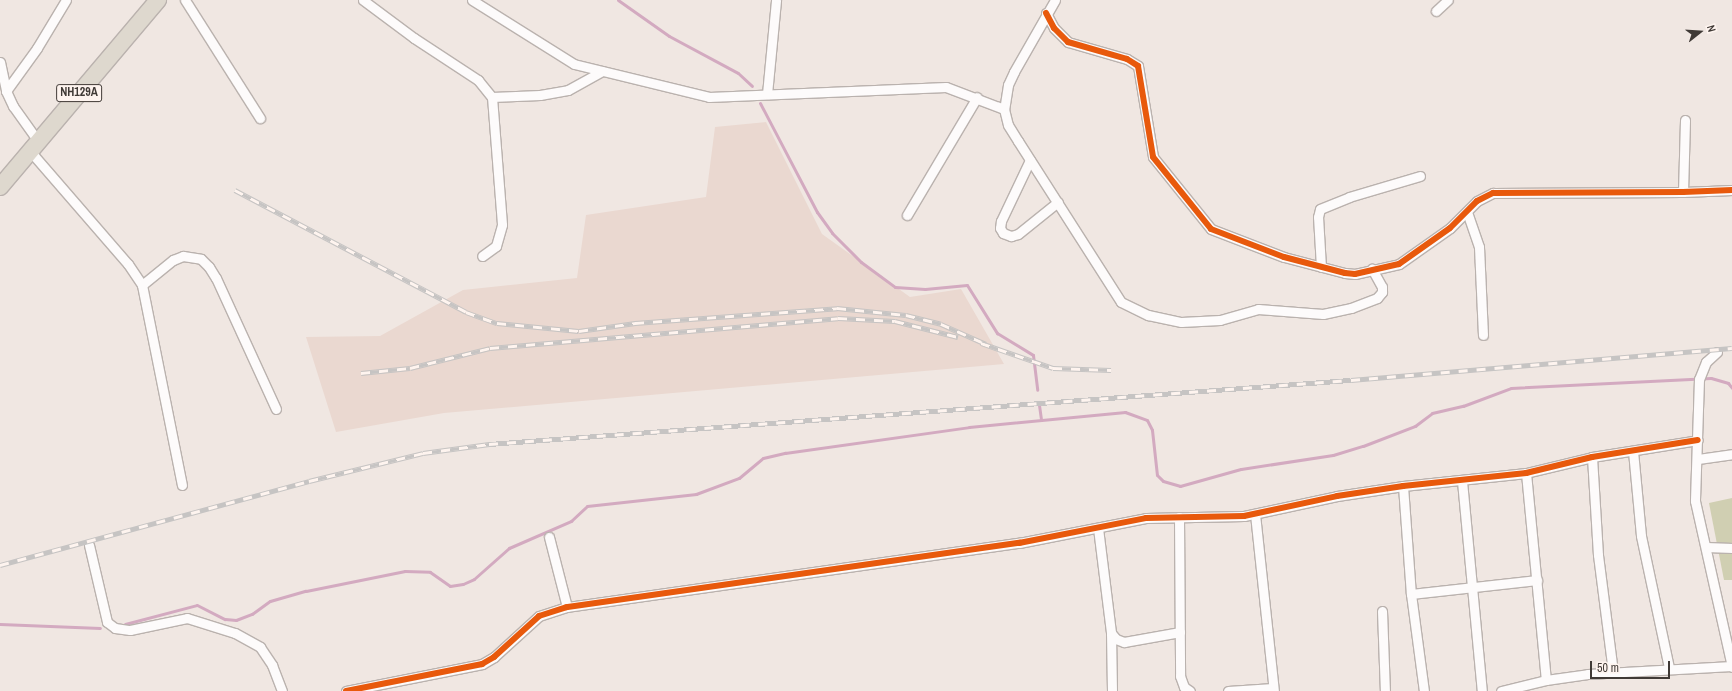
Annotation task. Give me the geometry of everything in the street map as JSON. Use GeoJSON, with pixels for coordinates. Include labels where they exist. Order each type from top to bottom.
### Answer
{"type":"FeatureCollection","features":[{"type":"Feature","properties":{"kind":"highway","name":"NH129A"},"geometry":{"type":"LineString","coordinates":[[0,187],[158,0]]}},
{"type":"Feature","properties":{"kind":"street"},"geometry":{"type":"LineString","coordinates":[[6,91],[37,48],[66,0]]}},
{"type":"Feature","properties":{"kind":"street"},"geometry":{"type":"LineString","coordinates":[[185,0],[260,118]]}},
{"type":"Feature","properties":{"kind":"street"},"geometry":{"type":"LineString","coordinates":[[363,0],[478,80],[492,97],[502,225],[496,246],[482,256]]}},
{"type":"Feature","properties":{"kind":"street"},"geometry":{"type":"LineString","coordinates":[[472,0],[560,57],[574,64],[709,97],[937,86],[954,88],[1004,109]]}},
{"type":"Feature","properties":{"kind":"street"},"geometry":{"type":"LineString","coordinates":[[767,94],[776,0]]}},
{"type":"Feature","properties":{"kind":"street"},"geometry":{"type":"LineString","coordinates":[[1055,0],[1046,13],[1008,85],[1004,109],[1008,125],[1121,302],[1139,312],[1159,318],[1181,322],[1209,322],[1258,309],[1312,314],[1334,312],[1370,300],[1382,292],[1372,269]]}},
{"type":"Feature","properties":{"kind":"street"},"geometry":{"type":"LineString","coordinates":[[1436,11],[1448,0]]}},
{"type":"Feature","properties":{"kind":"street"},"geometry":{"type":"LineString","coordinates":[[1046,13],[1054,28],[1068,42],[1127,59],[1138,66],[1153,157],[1211,229],[1284,257],[1321,267],[1355,274],[1399,264],[1450,228],[1477,201],[1492,193],[1683,192],[1732,190]]}},
{"type":"Feature","properties":{"kind":"street"},"geometry":{"type":"LineString","coordinates":[[0,62],[6,91],[34,146],[128,264],[142,285],[182,485]]}},
{"type":"Feature","properties":{"kind":"street"},"geometry":{"type":"LineString","coordinates":[[492,97],[540,94],[568,90],[602,71]]}},
{"type":"Feature","properties":{"kind":"street"},"geometry":{"type":"LineString","coordinates":[[908,215],[977,97]]}},
{"type":"Feature","properties":{"kind":"street"},"geometry":{"type":"LineString","coordinates":[[1683,192],[1685,120]]}},
{"type":"Feature","properties":{"kind":"street"},"geometry":{"type":"LineString","coordinates":[[1030,160],[1001,221],[1000,228],[1003,233],[1011,236],[1018,234],[1058,202]]}},
{"type":"Feature","properties":{"kind":"street"},"geometry":{"type":"LineString","coordinates":[[1321,267],[1318,216],[1320,209],[1349,197],[1420,176]]}},
{"type":"Feature","properties":{"kind":"street"},"geometry":{"type":"LineString","coordinates":[[1467,212],[1478,247],[1483,335]]}},
{"type":"Feature","properties":{"kind":"street"},"geometry":{"type":"LineString","coordinates":[[142,285],[173,260],[183,256],[201,259],[210,267],[276,409]]}},
{"type":"Feature","properties":{"kind":"street"},"geometry":{"type":"LineString","coordinates":[[1501,691],[1546,680],[1614,672],[1669,668],[1732,667],[1706,547],[1699,526],[1695,501],[1698,459],[1699,379],[1706,362],[1717,352]]}},
{"type":"Feature","properties":{"kind":"street"},"geometry":{"type":"LineString","coordinates":[[346,691],[482,664],[494,657],[539,616],[567,607],[1019,543],[1146,518],[1215,518],[1255,514],[1403,486],[1462,481],[1526,472],[1592,457],[1698,440]]}},
{"type":"Feature","properties":{"kind":"street"},"geometry":{"type":"LineString","coordinates":[[1633,451],[1641,536],[1669,668]]}},
{"type":"Feature","properties":{"kind":"street"},"geometry":{"type":"LineString","coordinates":[[1698,459],[1732,454]]}},
{"type":"Feature","properties":{"kind":"street"},"geometry":{"type":"LineString","coordinates":[[1592,457],[1598,556],[1614,672]]}},
{"type":"Feature","properties":{"kind":"street"},"geometry":{"type":"LineString","coordinates":[[1526,472],[1546,680]]}},
{"type":"Feature","properties":{"kind":"street"},"geometry":{"type":"LineString","coordinates":[[1462,481],[1482,691]]}},
{"type":"Feature","properties":{"kind":"street"},"geometry":{"type":"LineString","coordinates":[[1403,486],[1411,594],[1424,691]]}},
{"type":"Feature","properties":{"kind":"street"},"geometry":{"type":"LineString","coordinates":[[1228,691],[1274,689],[1255,514]]}},
{"type":"Feature","properties":{"kind":"street"},"geometry":{"type":"LineString","coordinates":[[1178,517],[1180,676],[1184,687],[1190,691]]}},
{"type":"Feature","properties":{"kind":"street"},"geometry":{"type":"LineString","coordinates":[[1098,528],[1110,633],[1112,691]]}},
{"type":"Feature","properties":{"kind":"street"},"geometry":{"type":"LineString","coordinates":[[549,537],[567,607]]}},
{"type":"Feature","properties":{"kind":"street"},"geometry":{"type":"LineString","coordinates":[[89,545],[107,622],[115,628],[130,630],[187,618],[235,633],[260,647],[272,665],[282,691]]}},
{"type":"Feature","properties":{"kind":"street"},"geometry":{"type":"LineString","coordinates":[[1706,547],[1732,548]]}},
{"type":"Feature","properties":{"kind":"street"},"geometry":{"type":"LineString","coordinates":[[1411,594],[1472,586],[1537,580]]}},
{"type":"Feature","properties":{"kind":"street"},"geometry":{"type":"LineString","coordinates":[[1382,611],[1385,691]]}},
{"type":"Feature","properties":{"kind":"street"},"geometry":{"type":"LineString","coordinates":[[1110,633],[1116,639],[1124,642],[1180,632]]}},
{"type":"Feature","properties":{"kind":"shaded area"},"geometry":{"type":"Polygon","coordinates":[[[766,122],[822,234],[910,297],[961,289],[1004,364],[444,413],[336,432],[306,337],[380,336],[463,290],[577,278],[586,215],[706,197],[715,127],[766,122]]]}},
{"type":"Feature","properties":{"kind":"green space"},"geometry":{"type":"Polygon","coordinates":[[[1732,498],[1732,580],[1724,580],[1709,503],[1732,498]]]}},
{"type":"Feature","properties":{"kind":"waterway"},"geometry":{"type":"LineString","coordinates":[[618,0],[669,36],[738,73],[752,86]]}},
{"type":"Feature","properties":{"kind":"waterway"},"geometry":{"type":"LineString","coordinates":[[760,103],[817,212],[832,233],[861,262],[895,287],[925,289],[967,285],[997,333],[1033,355],[1037,390]]}},
{"type":"Feature","properties":{"kind":"waterway"},"geometry":{"type":"LineString","coordinates":[[125,624],[197,605],[225,619],[236,620],[252,614],[270,601],[306,591],[405,571],[430,572],[450,586],[463,584],[474,579],[509,548],[571,521],[587,506],[696,494],[739,478],[763,458],[785,453],[969,427],[1125,412],[1147,420],[1152,430],[1157,475],[1163,481],[1180,486],[1241,469],[1333,455],[1363,446],[1415,426],[1432,413],[1463,406],[1511,388],[1711,378],[1728,383],[1732,388]]}},
{"type":"Feature","properties":{"kind":"waterway"},"geometry":{"type":"LineString","coordinates":[[1039,405],[1041,419]]}},
{"type":"Feature","properties":{"kind":"waterway"},"geometry":{"type":"LineString","coordinates":[[0,624],[100,628]]}},
{"type":"Feature","properties":{"kind":"railway"},"geometry":{"type":"LineString","coordinates":[[235,190],[466,312],[497,323],[579,331],[635,323],[837,308],[906,315],[941,324],[986,344]]}},
{"type":"Feature","properties":{"kind":"railway"},"geometry":{"type":"LineString","coordinates":[[361,373],[410,368],[490,348],[838,318],[895,321],[958,337]]}},
{"type":"Feature","properties":{"kind":"railway"},"geometry":{"type":"LineString","coordinates":[[981,343],[1053,368],[1111,370]]}},
{"type":"Feature","properties":{"kind":"railway"},"geometry":{"type":"LineString","coordinates":[[0,565],[309,481],[423,453],[489,444],[1351,380],[1732,348]]}},
{"type":"Feature","properties":{"kind":"cycle path"},"geometry":{"type":"LineString","coordinates":[[1046,13],[1054,28],[1068,42],[1127,59],[1138,66],[1153,157],[1211,229],[1284,257],[1345,273],[1355,274],[1399,264],[1450,228],[1477,201],[1493,193],[1683,192],[1732,190]]}},
{"type":"Feature","properties":{"kind":"cycle path"},"geometry":{"type":"LineString","coordinates":[[346,691],[482,664],[494,657],[539,616],[567,607],[1019,543],[1146,518],[1244,516],[1337,496],[1403,486],[1526,473],[1592,457],[1698,440]]}}]}
